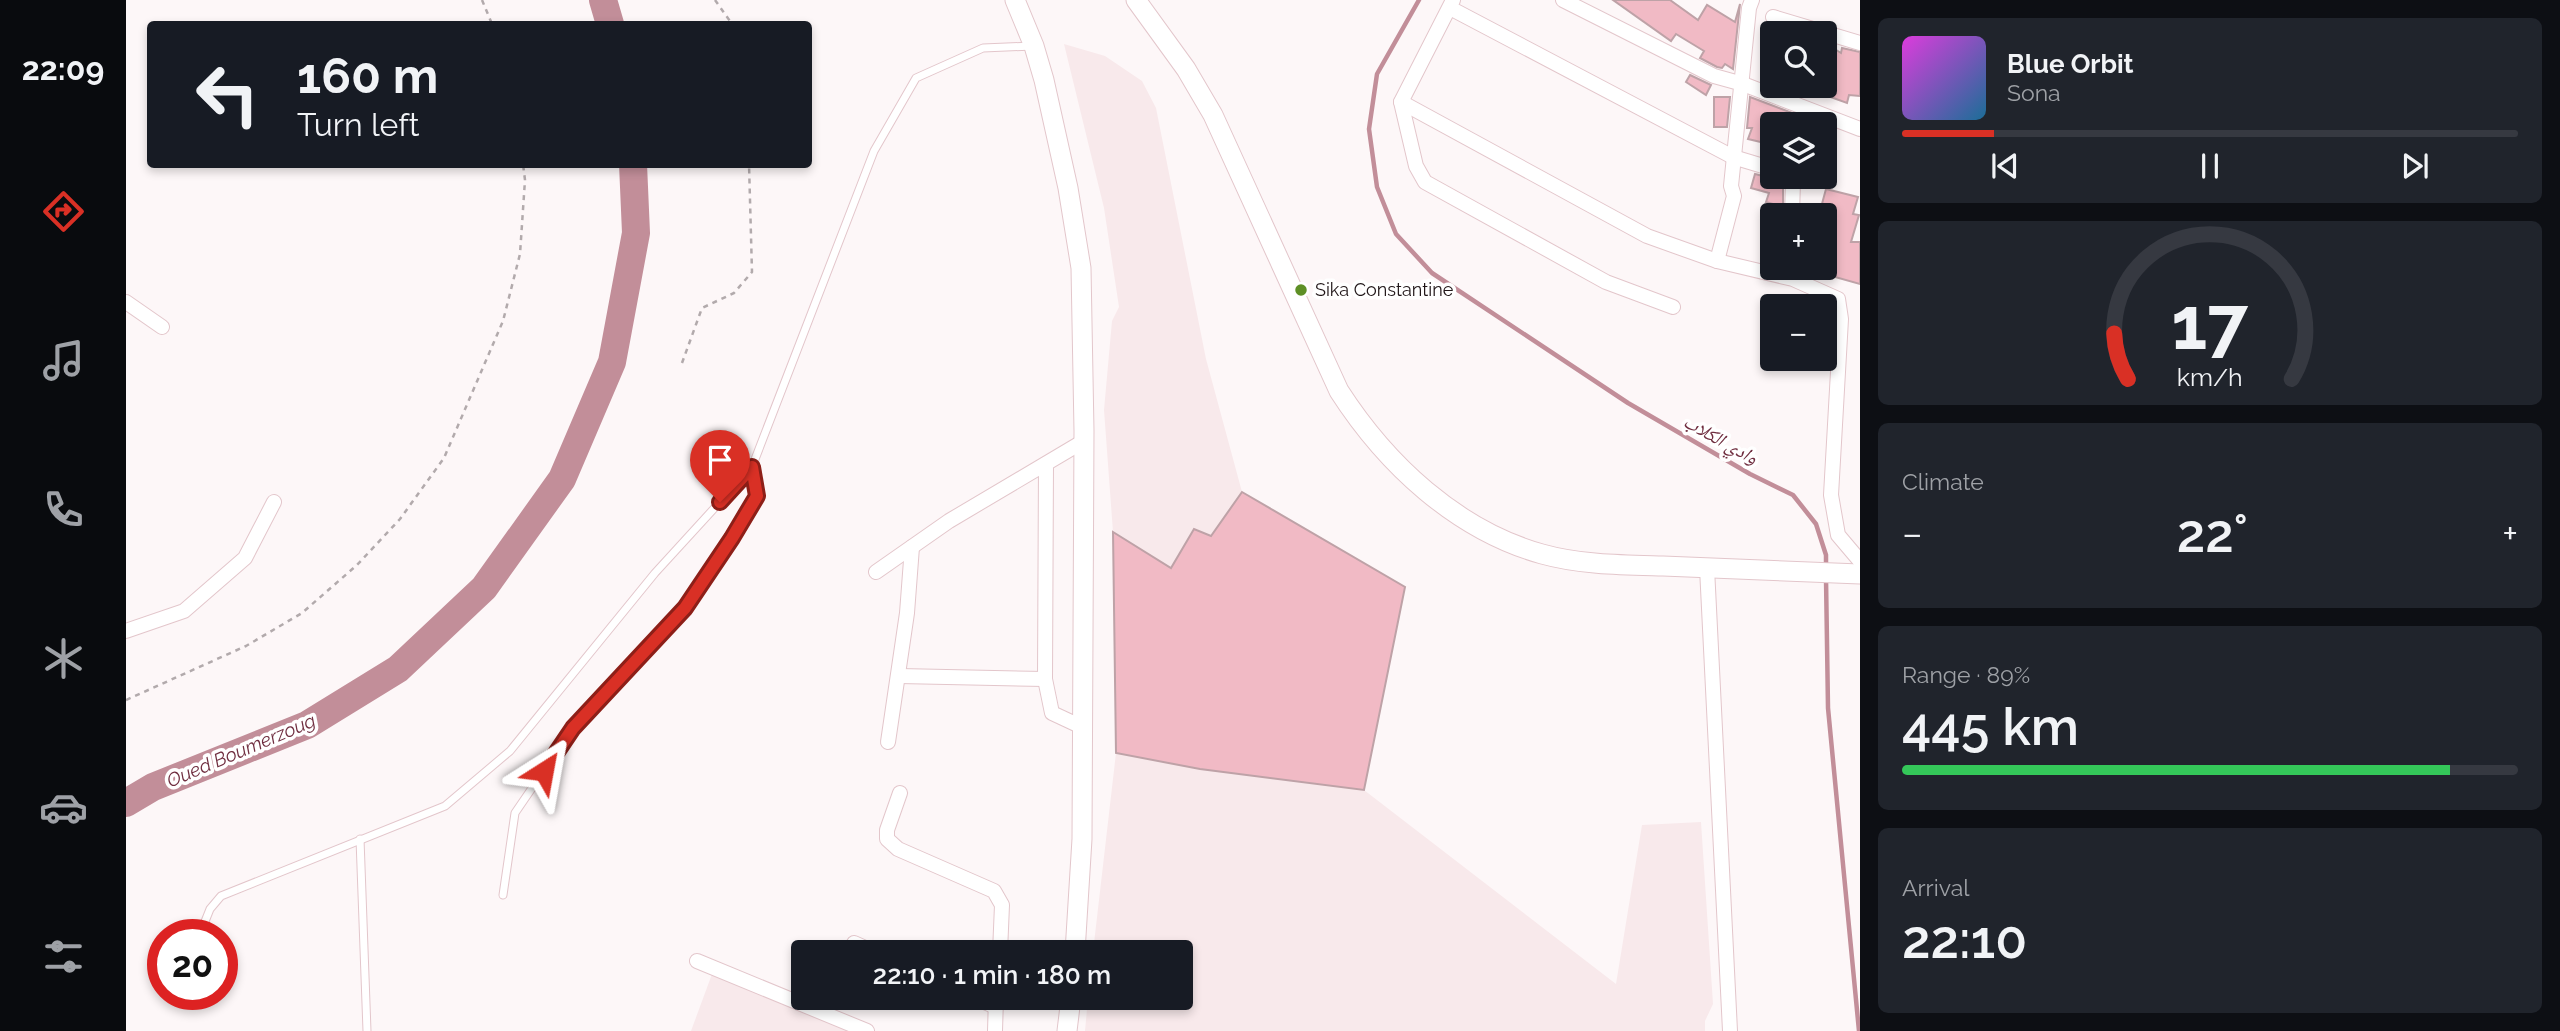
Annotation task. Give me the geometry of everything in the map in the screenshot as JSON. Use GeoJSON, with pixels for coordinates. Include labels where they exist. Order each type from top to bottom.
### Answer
{"type":"FeatureCollection","features":[{"type":"Feature","properties":{"kind":"street"},"geometry":{"type":"LineString","coordinates":[[1015,0],[1044,79],[1069,188],[1080,268],[1084,441],[1082,839],[1076,940]]}},
{"type":"Feature","properties":{"kind":"street"},"geometry":{"type":"LineString","coordinates":[[1136,0],[1186,69],[1213,115],[1339,391],[1361,425],[1403,472],[1430,494],[1463,517],[1513,543],[1542,554],[1576,560],[1860,574]]}},
{"type":"Feature","properties":{"kind":"street"},"geometry":{"type":"LineString","coordinates":[[1563,0],[1714,76],[1743,84],[1860,130]]}},
{"type":"Feature","properties":{"kind":"street"},"geometry":{"type":"LineString","coordinates":[[1717,261],[1734,196],[1731,186],[1752,0]]}},
{"type":"Feature","properties":{"kind":"street"},"geometry":{"type":"LineString","coordinates":[[1673,307],[1606,282],[1425,182],[1416,166],[1401,102],[1452,4],[1734,157],[1760,165]]}},
{"type":"Feature","properties":{"kind":"street"},"geometry":{"type":"LineString","coordinates":[[1773,18],[1860,43]]}},
{"type":"Feature","properties":{"kind":"street"},"geometry":{"type":"LineString","coordinates":[[1401,102],[1647,236],[1717,261],[1760,268]]}},
{"type":"Feature","properties":{"kind":"street"},"geometry":{"type":"LineString","coordinates":[[1805,280],[1838,299],[1841,319],[1831,495],[1838,536],[1860,561]]}},
{"type":"Feature","properties":{"kind":"street"},"geometry":{"type":"LineString","coordinates":[[126,302],[162,327]]}},
{"type":"Feature","properties":{"kind":"street"},"geometry":{"type":"LineString","coordinates":[[876,572],[949,521],[1084,441]]}},
{"type":"Feature","properties":{"kind":"street"},"geometry":{"type":"LineString","coordinates":[[1046,464],[1045,679],[1052,713],[1082,727]]}},
{"type":"Feature","properties":{"kind":"street"},"geometry":{"type":"LineString","coordinates":[[126,631],[184,611],[245,558],[274,502]]}},
{"type":"Feature","properties":{"kind":"street"},"geometry":{"type":"LineString","coordinates":[[888,743],[899,676],[912,547]]}},
{"type":"Feature","properties":{"kind":"street"},"geometry":{"type":"LineString","coordinates":[[1707,568],[1730,1031]]}},
{"type":"Feature","properties":{"kind":"street"},"geometry":{"type":"LineString","coordinates":[[899,676],[1045,679]]}},
{"type":"Feature","properties":{"kind":"street"},"geometry":{"type":"LineString","coordinates":[[900,793],[887,830],[887,839],[898,849],[994,891],[1002,905],[1001,940]]}},
{"type":"Feature","properties":{"kind":"street"},"geometry":{"type":"LineString","coordinates":[[696,961],[867,1031]]}},
{"type":"Feature","properties":{"kind":"street"},"geometry":{"type":"LineString","coordinates":[[995,1031],[996,1010]]}},
{"type":"Feature","properties":{"kind":"street"},"geometry":{"type":"LineString","coordinates":[[1067,1031],[1070,1010]]}},
{"type":"Feature","properties":{"kind":"lane"},"geometry":{"type":"LineString","coordinates":[[206,919],[221,895],[445,806],[510,751],[655,573],[752,467],[874,151],[916,78],[984,48],[1034,46]]}},
{"type":"Feature","properties":{"kind":"lane"},"geometry":{"type":"LineString","coordinates":[[503,895],[515,813],[573,728],[685,608],[757,496],[752,467]]}},
{"type":"Feature","properties":{"kind":"lane"},"geometry":{"type":"LineString","coordinates":[[360,839],[367,1031]]}},
{"type":"Feature","properties":{"kind":"path"},"geometry":{"type":"LineString","coordinates":[[482,0],[491,21]]}},
{"type":"Feature","properties":{"kind":"path"},"geometry":{"type":"LineString","coordinates":[[715,0],[730,21]]}},
{"type":"Feature","properties":{"kind":"path"},"geometry":{"type":"LineString","coordinates":[[126,700],[246,646],[302,613],[357,565],[400,519],[444,458],[503,321],[520,254],[524,168]]}},
{"type":"Feature","properties":{"kind":"path"},"geometry":{"type":"LineString","coordinates":[[682,363],[702,307],[734,292],[752,272],[749,168]]}},
{"type":"Feature","properties":{"kind":"shaded area"},"geometry":{"type":"Polygon","coordinates":[[[1064,44],[1105,56],[1142,81],[1156,108],[1206,359],[1242,492],[1405,587],[1364,790],[1616,984],[1642,825],[1701,822],[1713,1004],[1705,1021],[1705,1031],[1085,1031],[1087,1010],[1193,1010],[1193,940],[1094,940],[1116,753],[1113,532],[1104,410],[1112,321],[1119,307],[1104,208],[1064,44]]]}},
{"type":"Feature","properties":{"kind":"shaded area"},"geometry":{"type":"Polygon","coordinates":[[[712,974],[791,1007],[791,1010],[799,1010],[850,1031],[691,1031],[712,974]]]}},
{"type":"Feature","properties":{"kind":"building"},"geometry":{"type":"Polygon","coordinates":[[[1613,0],[1670,0],[1698,20],[1707,5],[1735,22],[1740,4],[1733,69],[1725,64],[1722,68],[1717,67],[1700,58],[1704,51],[1676,34],[1671,41],[1613,0]]]}},
{"type":"Feature","properties":{"kind":"building"},"geometry":{"type":"Polygon","coordinates":[[[1842,48],[1860,52],[1860,96],[1849,95],[1847,103],[1833,98],[1837,98],[1837,50],[1841,53],[1842,48]]]}},
{"type":"Feature","properties":{"kind":"building"},"geometry":{"type":"Polygon","coordinates":[[[1690,75],[1711,85],[1706,95],[1686,82],[1690,75]]]}},
{"type":"Feature","properties":{"kind":"building"},"geometry":{"type":"Polygon","coordinates":[[[1714,97],[1730,97],[1727,127],[1714,127],[1714,97]]]}},
{"type":"Feature","properties":{"kind":"building"},"geometry":{"type":"Polygon","coordinates":[[[1750,97],[1789,112],[1760,112],[1760,142],[1748,139],[1752,128],[1747,128],[1750,97]]]}},
{"type":"Feature","properties":{"kind":"building"},"geometry":{"type":"Polygon","coordinates":[[[1755,174],[1760,175],[1760,189],[1783,189],[1783,203],[1766,202],[1769,193],[1751,188],[1755,174]]]}},
{"type":"Feature","properties":{"kind":"building"},"geometry":{"type":"Polygon","coordinates":[[[1826,189],[1858,197],[1853,214],[1859,215],[1851,242],[1860,242],[1860,284],[1837,278],[1837,203],[1822,203],[1826,189]]]}},
{"type":"Feature","properties":{"kind":"building"},"geometry":{"type":"Polygon","coordinates":[[[1242,492],[1405,587],[1364,790],[1200,769],[1116,753],[1113,532],[1171,568],[1194,529],[1211,536],[1242,492]]]}},
{"type":"Feature","properties":{"kind":"waterway","name":"Oued Boumerzoug"},"geometry":{"type":"LineString","coordinates":[[603,0],[609,21]]}},
{"type":"Feature","properties":{"kind":"waterway","name":"وادي الكلاب"},"geometry":{"type":"LineString","coordinates":[[1419,0],[1377,74],[1369,129],[1377,187],[1396,234],[1432,273],[1628,403],[1750,474],[1793,495],[1816,524],[1826,555],[1826,566]]}},
{"type":"Feature","properties":{"kind":"waterway","name":"Oued Boumerzoug"},"geometry":{"type":"LineString","coordinates":[[126,803],[153,787],[307,725],[398,669],[484,588],[562,479],[612,362],[636,233],[633,168]]}},
{"type":"Feature","properties":{"kind":"waterway","name":"وادي الكلاب"},"geometry":{"type":"LineString","coordinates":[[1826,578],[1828,708],[1859,1031]]}},
{"type":"Feature","properties":{"kind":"place","name":"Sika Constantine"},"geometry":{"type":"Point","coordinates":[1301,290]}},
{"type":"Feature","properties":{"kind":"route"},"geometry":{"type":"LineString","coordinates":[[544,771],[573,728],[685,608],[757,496],[752,467],[720,502]]}}]}
